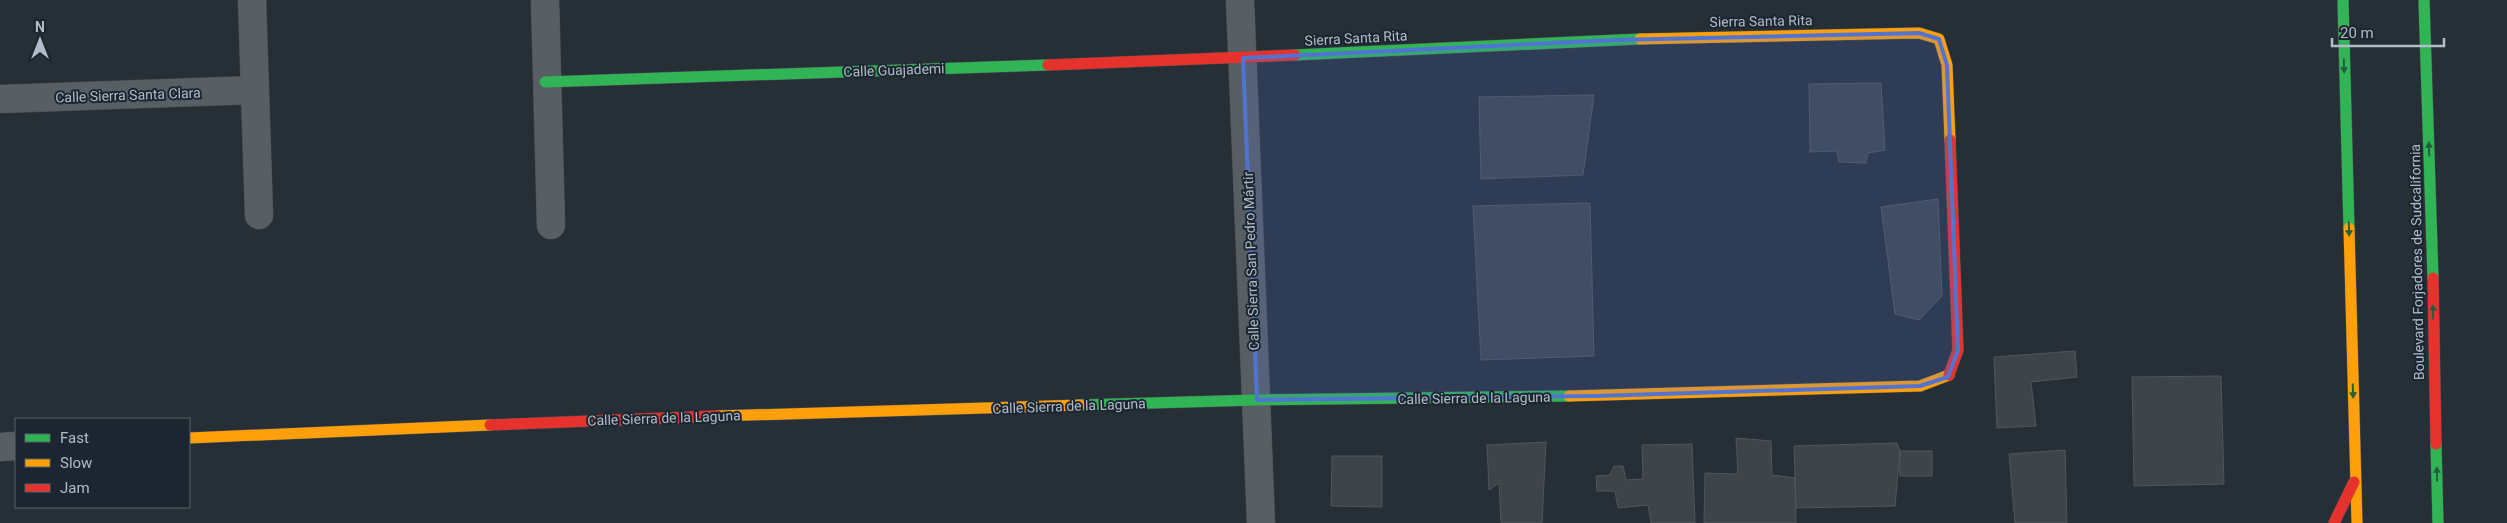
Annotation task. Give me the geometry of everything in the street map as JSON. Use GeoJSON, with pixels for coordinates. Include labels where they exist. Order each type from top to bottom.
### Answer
{"type":"FeatureCollection","features":[{"type":"Feature","properties":{"kind":"street"},"geometry":{"type":"LineString","coordinates":[[252,0],[259,215]]}},
{"type":"Feature","properties":{"kind":"street"},"geometry":{"type":"LineString","coordinates":[[545,0],[545,82],[551,225]]}},
{"type":"Feature","properties":{"kind":"street","name":"Calle Sierra San Pedro Mártir"},"geometry":{"type":"LineString","coordinates":[[1240,0],[1258,400],[1261,523]]}},
{"type":"Feature","properties":{"kind":"street"},"geometry":{"type":"LineString","coordinates":[[2343,0],[2357,523]]}},
{"type":"Feature","properties":{"kind":"street","name":"Boulevard Forjadores de Sudcalifornia"},"geometry":{"type":"LineString","coordinates":[[2424,0],[2431,186],[2438,523]]}},
{"type":"Feature","properties":{"kind":"street","name":"Sierra Santa Rita"},"geometry":{"type":"LineString","coordinates":[[1243,58],[1614,40],[1919,33],[1939,39],[1947,65],[1958,350],[1948,377]]}},
{"type":"Feature","properties":{"kind":"street","name":"Calle Guajademi"},"geometry":{"type":"LineString","coordinates":[[545,82],[1243,58]]}},
{"type":"Feature","properties":{"kind":"street","name":"Calle Sierra Santa Clara"},"geometry":{"type":"LineString","coordinates":[[0,99],[255,90]]}},
{"type":"Feature","properties":{"kind":"street","name":"Calle Sierra de la Laguna"},"geometry":{"type":"LineString","coordinates":[[190,438],[640,418],[1258,400],[1596,396],[1910,387],[1920,386],[1948,377]]}},
{"type":"Feature","properties":{"kind":"street"},"geometry":{"type":"LineString","coordinates":[[0,447],[15,446]]}},
{"type":"Feature","properties":{"kind":"street"},"geometry":{"type":"LineString","coordinates":[[2334,523],[2356,478]]}},
{"type":"Feature","properties":{"kind":"highlighted area"},"geometry":{"type":"Polygon","coordinates":[[[1919,33],[1939,39],[1947,65],[1958,350],[1948,377],[1920,386],[1596,396],[1257,400],[1243,58],[1614,40],[1919,33]]]}},
{"type":"Feature","properties":{"kind":"building"},"geometry":{"type":"Polygon","coordinates":[[[1881,83],[1885,150],[1868,153],[1866,163],[1839,162],[1837,151],[1810,152],[1809,84],[1881,83]]]}},
{"type":"Feature","properties":{"kind":"building"},"geometry":{"type":"Polygon","coordinates":[[[1594,95],[1583,175],[1481,179],[1479,97],[1594,95]]]}},
{"type":"Feature","properties":{"kind":"building"},"geometry":{"type":"Polygon","coordinates":[[[1938,199],[1942,296],[1919,320],[1895,314],[1881,207],[1938,199]]]}},
{"type":"Feature","properties":{"kind":"building"},"geometry":{"type":"Polygon","coordinates":[[[1590,203],[1594,356],[1481,360],[1473,206],[1590,203]]]}},
{"type":"Feature","properties":{"kind":"building"},"geometry":{"type":"Polygon","coordinates":[[[2075,351],[2077,377],[2031,382],[2036,426],[1997,428],[1994,357],[2075,351]]]}},
{"type":"Feature","properties":{"kind":"building"},"geometry":{"type":"Polygon","coordinates":[[[2221,376],[2224,484],[2134,486],[2132,377],[2221,376]]]}},
{"type":"Feature","properties":{"kind":"building"},"geometry":{"type":"Polygon","coordinates":[[[1736,438],[1771,441],[1772,475],[1795,478],[1796,523],[1704,523],[1705,473],[1738,474],[1736,438]]]}},
{"type":"Feature","properties":{"kind":"building"},"geometry":{"type":"Polygon","coordinates":[[[1546,442],[1542,523],[1501,523],[1499,483],[1489,490],[1487,445],[1546,442]]]}},
{"type":"Feature","properties":{"kind":"building"},"geometry":{"type":"Polygon","coordinates":[[[1897,443],[1900,451],[1895,506],[1796,508],[1794,446],[1897,443]]]}},
{"type":"Feature","properties":{"kind":"building"},"geometry":{"type":"Polygon","coordinates":[[[1692,444],[1695,523],[1651,523],[1648,505],[1618,508],[1615,491],[1597,491],[1596,476],[1610,475],[1614,466],[1623,466],[1626,480],[1643,479],[1642,445],[1692,444]]]}},
{"type":"Feature","properties":{"kind":"building"},"geometry":{"type":"Polygon","coordinates":[[[2065,450],[2067,523],[2015,523],[2009,454],[2065,450]]]}},
{"type":"Feature","properties":{"kind":"building"},"geometry":{"type":"Polygon","coordinates":[[[1900,451],[1932,451],[1932,476],[1900,476],[1900,451]]]}},
{"type":"Feature","properties":{"kind":"building"},"geometry":{"type":"Polygon","coordinates":[[[1332,456],[1382,456],[1382,507],[1331,506],[1332,456]]]}},
{"type":"Feature","properties":{"kind":"traffic: fast"},"geometry":{"type":"LineString","coordinates":[[2343,0],[2349,228]]}},
{"type":"Feature","properties":{"kind":"traffic: fast"},"geometry":{"type":"LineString","coordinates":[[2424,0],[2433,278]]}},
{"type":"Feature","properties":{"kind":"traffic: fast"},"geometry":{"type":"LineString","coordinates":[[1295,55],[1640,39]]}},
{"type":"Feature","properties":{"kind":"traffic: fast"},"geometry":{"type":"LineString","coordinates":[[545,82],[1048,65]]}},
{"type":"Feature","properties":{"kind":"traffic: fast"},"geometry":{"type":"LineString","coordinates":[[1080,405],[1257,400],[1569,396]]}},
{"type":"Feature","properties":{"kind":"traffic: fast"},"geometry":{"type":"LineString","coordinates":[[2436,444],[2438,523]]}},
{"type":"Feature","properties":{"kind":"traffic: slow"},"geometry":{"type":"LineString","coordinates":[[1640,39],[1919,33],[1939,39],[1947,65],[1950,140]]}},
{"type":"Feature","properties":{"kind":"traffic: slow"},"geometry":{"type":"LineString","coordinates":[[2349,228],[2357,523]]}},
{"type":"Feature","properties":{"kind":"traffic: slow"},"geometry":{"type":"LineString","coordinates":[[1569,396],[1920,386],[1949,375]]}},
{"type":"Feature","properties":{"kind":"traffic: slow"},"geometry":{"type":"LineString","coordinates":[[717,416],[1080,405]]}},
{"type":"Feature","properties":{"kind":"traffic: slow"},"geometry":{"type":"LineString","coordinates":[[190,438],[490,425]]}},
{"type":"Feature","properties":{"kind":"traffic: jam"},"geometry":{"type":"LineString","coordinates":[[1048,65],[1295,55]]}},
{"type":"Feature","properties":{"kind":"traffic: jam"},"geometry":{"type":"LineString","coordinates":[[1949,375],[1958,350],[1950,140]]}},
{"type":"Feature","properties":{"kind":"traffic: jam"},"geometry":{"type":"LineString","coordinates":[[2433,278],[2436,444]]}},
{"type":"Feature","properties":{"kind":"traffic: jam"},"geometry":{"type":"LineString","coordinates":[[490,425],[717,416]]}},
{"type":"Feature","properties":{"kind":"traffic: jam"},"geometry":{"type":"LineString","coordinates":[[2334,523],[2354,482]]}}]}
